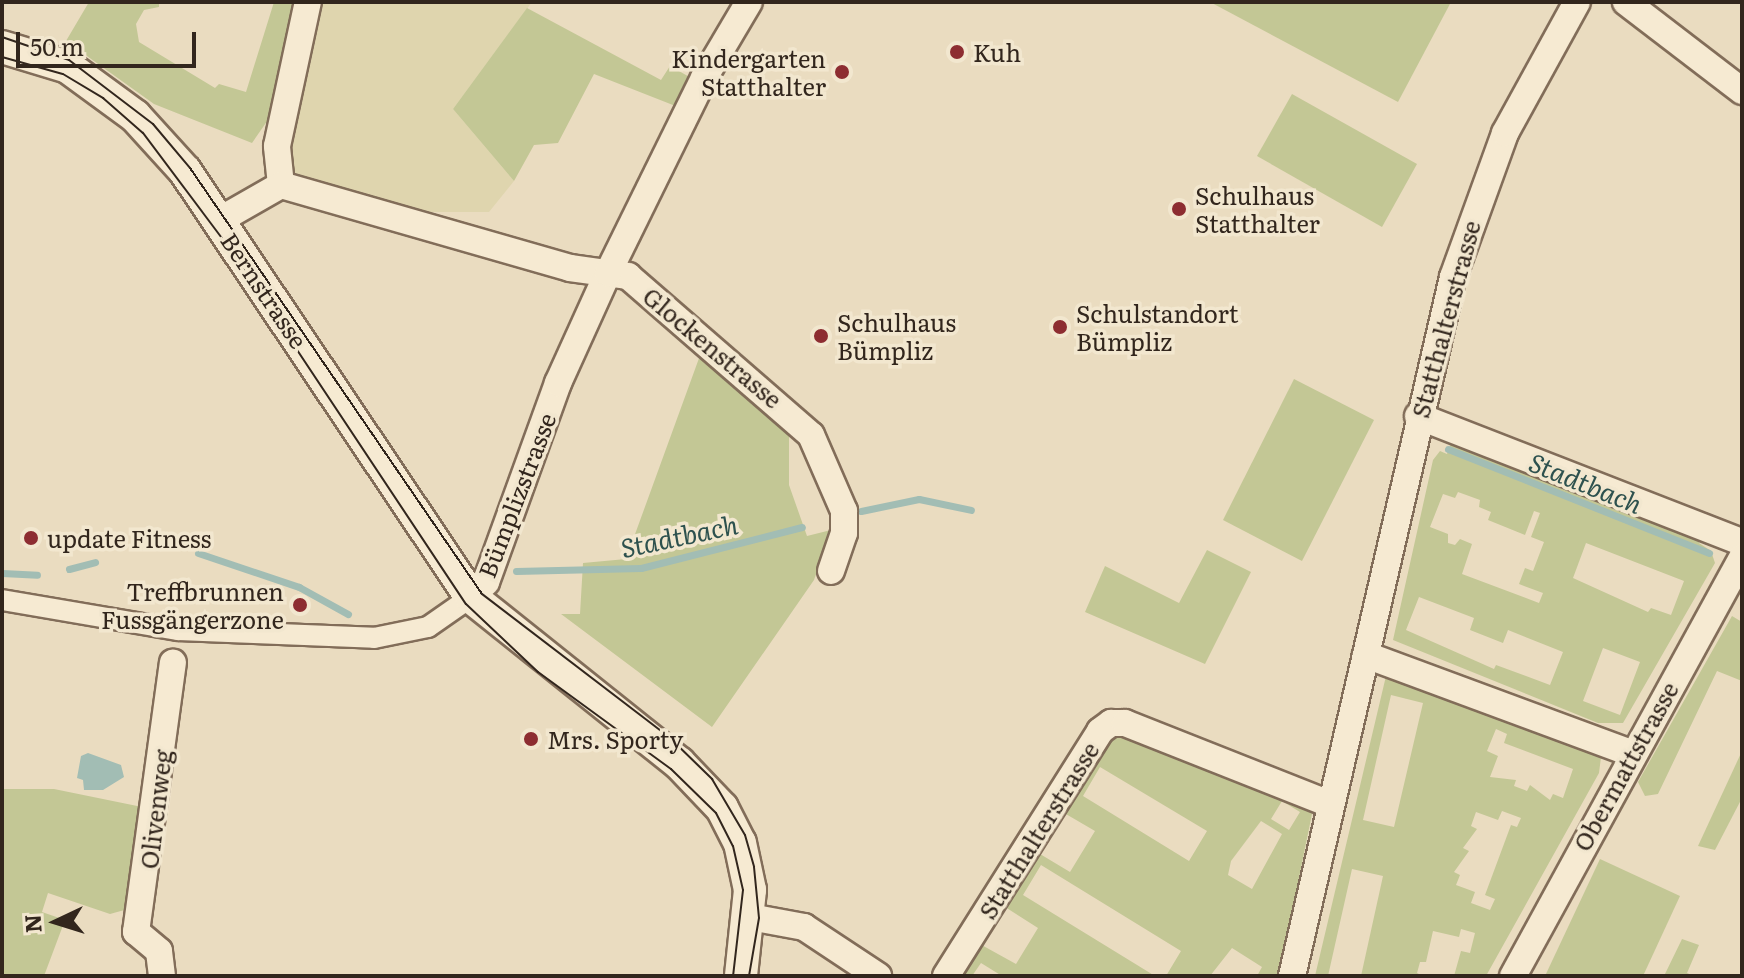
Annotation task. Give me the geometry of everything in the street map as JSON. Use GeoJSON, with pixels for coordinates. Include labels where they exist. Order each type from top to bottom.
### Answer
{"type":"FeatureCollection","features":[{"type":"Feature","properties":{"kind":"street"},"geometry":{"type":"LineString","coordinates":[[218,221],[281,185],[277,146],[308,2]]}},
{"type":"Feature","properties":{"kind":"street","name":"Bümplizstrasse"},"geometry":{"type":"LineString","coordinates":[[2,600],[178,630],[393,637],[428,627],[471,597],[486,582],[558,383],[608,273],[704,78],[749,2]]}},
{"type":"Feature","properties":{"kind":"street","name":"Statthalterstrasse"},"geometry":{"type":"LineString","coordinates":[[1292,976],[1418,416],[1483,185],[1534,75],[1577,2]]}},
{"type":"Feature","properties":{"kind":"street"},"geometry":{"type":"LineString","coordinates":[[1626,2],[1742,91]]}},
{"type":"Feature","properties":{"kind":"street","name":"Bernstrasse"},"geometry":{"type":"LineString","coordinates":[[2,47],[51,60],[108,92],[185,171],[471,597],[708,791],[740,843],[748,873],[750,917],[741,976]]}},
{"type":"Feature","properties":{"kind":"street","name":"Glockenstrasse"},"geometry":{"type":"LineString","coordinates":[[281,185],[556,265],[628,276],[811,435],[844,511],[844,533],[831,571]]}},
{"type":"Feature","properties":{"kind":"street"},"geometry":{"type":"LineString","coordinates":[[1418,416],[1742,542]]}},
{"type":"Feature","properties":{"kind":"street","name":"Obermattstrasse"},"geometry":{"type":"LineString","coordinates":[[1513,976],[1631,753],[1742,558]]}},
{"type":"Feature","properties":{"kind":"street","name":"Olivenweg"},"geometry":{"type":"LineString","coordinates":[[162,976],[159,951],[136,932],[178,630]]}},
{"type":"Feature","properties":{"kind":"street"},"geometry":{"type":"LineString","coordinates":[[1366,655],[1631,753]]}},
{"type":"Feature","properties":{"kind":"street","name":"Statthalterstrasse"},"geometry":{"type":"LineString","coordinates":[[946,976],[1100,731],[1111,723],[1125,723],[1330,804]]}},
{"type":"Feature","properties":{"kind":"street"},"geometry":{"type":"LineString","coordinates":[[750,917],[804,927],[878,976]]}},
{"type":"Feature","properties":{"kind":"shaded area"},"geometry":{"type":"Polygon","coordinates":[[[315,2],[532,2],[453,109],[514,181],[489,212],[418,212],[287,175],[283,150],[315,2]]]}},
{"type":"Feature","properties":{"kind":"green space"},"geometry":{"type":"Polygon","coordinates":[[[89,2],[159,2],[159,7],[144,10],[136,24],[139,42],[215,88],[219,84],[246,92],[274,2],[299,2],[270,117],[252,143],[154,104],[66,41],[89,2]]]}},
{"type":"Feature","properties":{"kind":"green space"},"geometry":{"type":"Polygon","coordinates":[[[1210,2],[1451,2],[1398,102],[1210,2]]]}},
{"type":"Feature","properties":{"kind":"green space"},"geometry":{"type":"Polygon","coordinates":[[[527,8],[661,80],[670,66],[693,79],[678,107],[594,74],[558,143],[534,145],[514,181],[453,109],[527,8]]]}},
{"type":"Feature","properties":{"kind":"green space"},"geometry":{"type":"Polygon","coordinates":[[[1292,94],[1417,164],[1382,227],[1257,156],[1292,94]]]}},
{"type":"Feature","properties":{"kind":"green space"},"geometry":{"type":"Polygon","coordinates":[[[702,350],[789,433],[789,485],[807,536],[831,530],[814,580],[712,727],[561,614],[580,614],[583,563],[626,559],[702,350]]]}},
{"type":"Feature","properties":{"kind":"green space"},"geometry":{"type":"Polygon","coordinates":[[[1294,379],[1374,420],[1302,561],[1223,520],[1294,379]]]}},
{"type":"Feature","properties":{"kind":"green space"},"geometry":{"type":"Polygon","coordinates":[[[1451,442],[1702,536],[1699,543],[1711,551],[1715,563],[1623,723],[1598,723],[1393,640],[1433,460],[1440,451],[1447,454],[1451,442]],[[1458,492],[1455,498],[1443,494],[1430,527],[1448,534],[1448,543],[1455,545],[1460,539],[1472,544],[1462,574],[1539,603],[1543,593],[1519,584],[1525,568],[1533,571],[1544,542],[1531,537],[1540,513],[1534,511],[1525,535],[1488,520],[1491,512],[1479,507],[1480,500],[1458,492]],[[1586,543],[1573,578],[1648,612],[1651,608],[1671,615],[1684,581],[1586,543]],[[1419,597],[1406,630],[1494,669],[1496,665],[1550,685],[1563,652],[1508,630],[1503,643],[1470,630],[1474,618],[1419,597]],[[1603,648],[1583,701],[1620,715],[1640,662],[1603,648]]]}},
{"type":"Feature","properties":{"kind":"green space"},"geometry":{"type":"Polygon","coordinates":[[[1207,550],[1251,572],[1205,664],[1085,612],[1105,566],[1179,603],[1207,550]]]}},
{"type":"Feature","properties":{"kind":"green space"},"geometry":{"type":"Polygon","coordinates":[[[1732,616],[1742,622],[1742,681],[1717,671],[1658,794],[1645,796],[1638,782],[1732,616]]]}},
{"type":"Feature","properties":{"kind":"green space"},"geometry":{"type":"Polygon","coordinates":[[[1386,676],[1596,750],[1601,757],[1599,773],[1486,976],[1454,976],[1461,951],[1470,953],[1475,933],[1461,929],[1459,937],[1433,931],[1426,962],[1420,962],[1417,973],[1423,976],[1361,976],[1383,876],[1352,869],[1328,976],[1315,976],[1386,676]],[[1391,695],[1363,820],[1394,827],[1423,703],[1391,695]],[[1496,729],[1487,751],[1498,756],[1490,777],[1516,780],[1514,786],[1527,791],[1530,785],[1550,800],[1553,794],[1563,798],[1573,769],[1504,743],[1507,734],[1496,729]],[[1502,811],[1498,820],[1476,812],[1471,826],[1477,829],[1463,848],[1469,851],[1454,872],[1460,875],[1456,885],[1475,892],[1471,903],[1490,910],[1495,899],[1485,895],[1511,825],[1517,827],[1521,818],[1502,811]]]}},
{"type":"Feature","properties":{"kind":"green space"},"geometry":{"type":"Polygon","coordinates":[[[1118,731],[1313,809],[1279,976],[1257,976],[1262,967],[1232,948],[1210,976],[1166,976],[1181,951],[1041,865],[1023,895],[1155,976],[1002,976],[981,963],[972,976],[958,976],[978,943],[1016,964],[1038,928],[1002,905],[1035,851],[1070,872],[1095,831],[1059,810],[1100,743],[1118,731]],[[1100,767],[1083,796],[1189,861],[1207,831],[1100,767]],[[1282,801],[1271,819],[1289,830],[1300,812],[1282,801]],[[1261,821],[1231,861],[1228,875],[1252,889],[1282,834],[1261,821]]]}},
{"type":"Feature","properties":{"kind":"green space"},"geometry":{"type":"Polygon","coordinates":[[[1742,751],[1742,798],[1715,850],[1698,846],[1742,751]]]}},
{"type":"Feature","properties":{"kind":"green space"},"geometry":{"type":"Polygon","coordinates":[[[2,789],[54,789],[147,808],[128,909],[110,914],[48,893],[42,912],[65,920],[44,976],[2,976],[2,789]]]}},
{"type":"Feature","properties":{"kind":"green space"},"geometry":{"type":"Polygon","coordinates":[[[1600,859],[1680,896],[1643,976],[1545,976],[1600,859]]]}},
{"type":"Feature","properties":{"kind":"green space"},"geometry":{"type":"Polygon","coordinates":[[[1682,939],[1699,945],[1687,973],[1694,976],[1664,976],[1682,939]]]}},
{"type":"Feature","properties":{"kind":"water"},"geometry":{"type":"Polygon","coordinates":[[[88,753],[121,765],[124,777],[103,790],[84,790],[83,780],[77,778],[81,756],[88,753]]]}},
{"type":"Feature","properties":{"kind":"waterway","name":"Stadtbach"},"geometry":{"type":"LineString","coordinates":[[1448,449],[1709,553]]}},
{"type":"Feature","properties":{"kind":"waterway","name":"Stadtbach"},"geometry":{"type":"LineString","coordinates":[[861,511],[919,499],[971,510]]}},
{"type":"Feature","properties":{"kind":"waterway","name":"Stadtbach"},"geometry":{"type":"LineString","coordinates":[[516,571],[641,568],[802,527]]}},
{"type":"Feature","properties":{"kind":"waterway","name":"Stadtbach"},"geometry":{"type":"LineString","coordinates":[[198,553],[299,587],[348,614]]}},
{"type":"Feature","properties":{"kind":"waterway","name":"Stadtbach"},"geometry":{"type":"LineString","coordinates":[[69,569],[95,562]]}},
{"type":"Feature","properties":{"kind":"waterway","name":"Stadtbach"},"geometry":{"type":"LineString","coordinates":[[2,573],[37,575]]}},
{"type":"Feature","properties":{"kind":"tram line"},"geometry":{"type":"LineString","coordinates":[[2,37],[69,60],[153,124],[190,168],[482,594],[668,736],[712,779],[745,835],[754,867],[759,918],[749,976]]}},
{"type":"Feature","properties":{"kind":"tram line"},"geometry":{"type":"LineString","coordinates":[[2,57],[63,74],[103,98],[143,133],[230,249],[466,604],[538,672],[671,769],[716,813],[733,846],[743,890],[733,976]]}},
{"type":"Feature","properties":{"kind":"place","name":"Kuh"},"geometry":{"type":"Point","coordinates":[957,52]}},
{"type":"Feature","properties":{"kind":"place","name":"Kindergarten Statthalter"},"geometry":{"type":"Point","coordinates":[842,72]}},
{"type":"Feature","properties":{"kind":"place","name":"Schulhaus Statthalter"},"geometry":{"type":"Point","coordinates":[1179,209]}},
{"type":"Feature","properties":{"kind":"place","name":"Schulstandort Bümpliz"},"geometry":{"type":"Point","coordinates":[1060,327]}},
{"type":"Feature","properties":{"kind":"place","name":"Schulhaus Bümpliz"},"geometry":{"type":"Point","coordinates":[821,336]}},
{"type":"Feature","properties":{"kind":"place","name":"update Fitness"},"geometry":{"type":"Point","coordinates":[31,538]}},
{"type":"Feature","properties":{"kind":"place","name":"Treffbrunnen Fussgängerzone"},"geometry":{"type":"Point","coordinates":[300,605]}},
{"type":"Feature","properties":{"kind":"place","name":"Mrs. Sporty"},"geometry":{"type":"Point","coordinates":[531,739]}}]}
